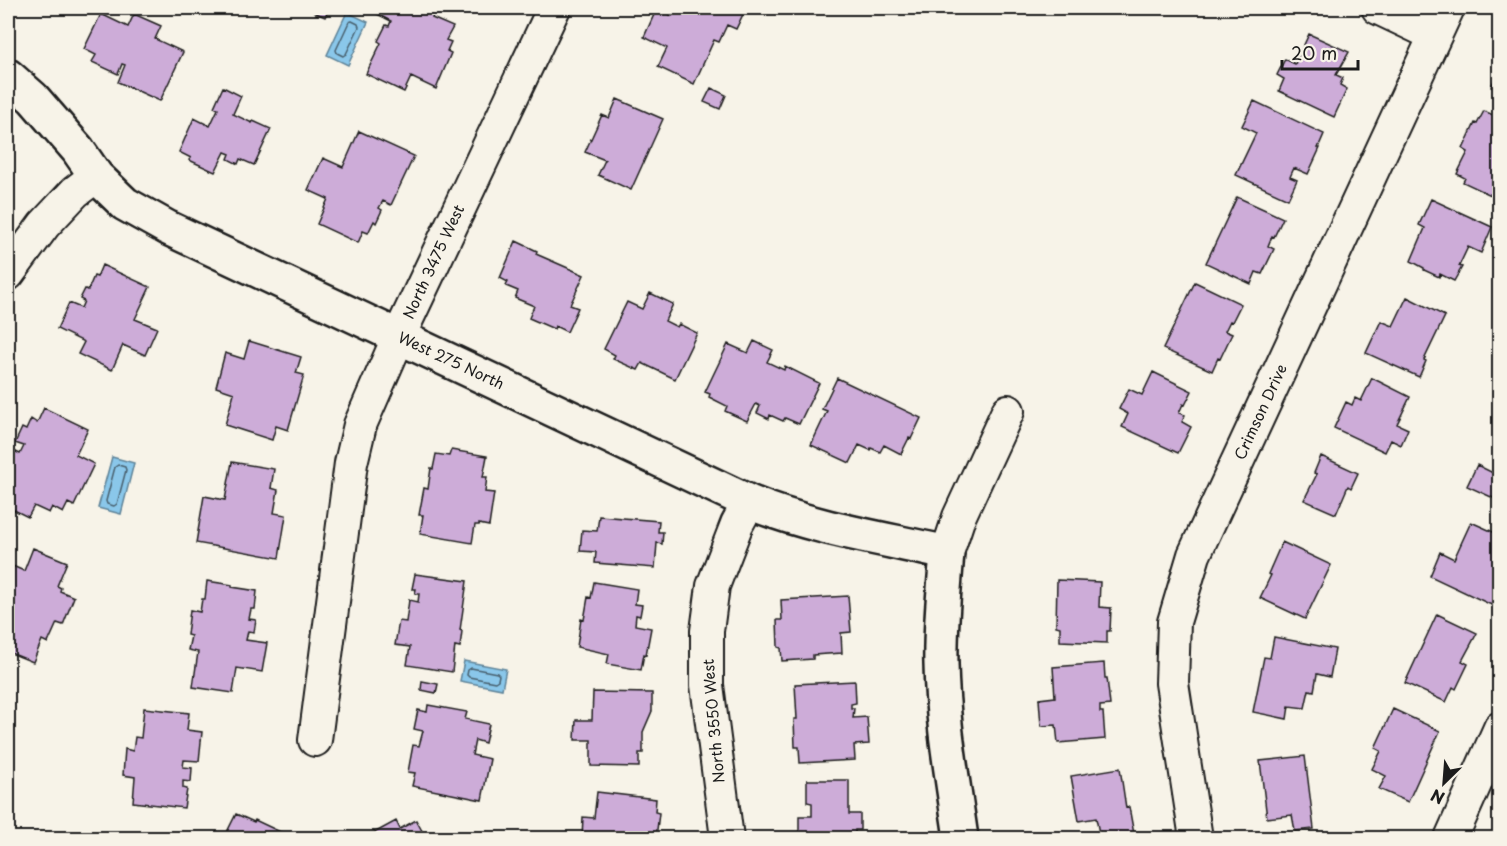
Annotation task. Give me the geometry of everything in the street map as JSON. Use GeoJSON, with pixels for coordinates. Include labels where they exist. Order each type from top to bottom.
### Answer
{"type":"FeatureCollection","features":[{"type":"Feature","properties":{"kind":"street","name":"North 3475 West"},"geometry":{"type":"LineString","coordinates":[[315,740],[351,463],[360,425],[399,336],[554,8]]}},
{"type":"Feature","properties":{"kind":"street"},"geometry":{"type":"LineString","coordinates":[[1378,8],[1442,21]]}},
{"type":"Feature","properties":{"kind":"street","name":"Crimson Drive"},"geometry":{"type":"LineString","coordinates":[[1196,838],[1172,683],[1174,622],[1194,555],[1442,21]]}},
{"type":"Feature","properties":{"kind":"street","name":"West 275 North"},"geometry":{"type":"LineString","coordinates":[[8,76],[33,98],[78,150],[96,176],[125,204],[168,228],[772,512],[821,526],[947,553]]}},
{"type":"Feature","properties":{"kind":"street"},"geometry":{"type":"LineString","coordinates":[[8,274],[44,225],[75,192],[96,176]]}},
{"type":"Feature","properties":{"kind":"street"},"geometry":{"type":"LineString","coordinates":[[961,838],[943,710],[941,663],[947,553],[959,517],[1008,411]]}},
{"type":"Feature","properties":{"kind":"street","name":"North 3550 West"},"geometry":{"type":"LineString","coordinates":[[727,838],[707,685],[707,631],[713,586],[737,524],[749,502]]}},
{"type":"Feature","properties":{"kind":"street"},"geometry":{"type":"LineString","coordinates":[[1451,838],[1500,728]]}},
{"type":"Feature","properties":{"kind":"water"},"geometry":{"type":"Polygon","coordinates":[[[347,12],[368,22],[348,65],[327,55],[347,12]]]}},
{"type":"Feature","properties":{"kind":"water"},"geometry":{"type":"Polygon","coordinates":[[[112,457],[134,463],[121,514],[98,508],[112,457]]]}},
{"type":"Feature","properties":{"kind":"water"},"geometry":{"type":"Polygon","coordinates":[[[464,661],[506,669],[502,689],[460,681],[464,661]]]}},
{"type":"Feature","properties":{"kind":"building"},"geometry":{"type":"Polygon","coordinates":[[[305,8],[329,8],[325,17],[305,8]]]}},
{"type":"Feature","properties":{"kind":"building"},"geometry":{"type":"Polygon","coordinates":[[[380,8],[437,8],[432,18],[453,27],[446,40],[451,42],[447,51],[451,53],[436,89],[411,77],[404,92],[366,74],[381,43],[378,41],[386,25],[389,26],[391,21],[377,14],[380,8]]]}},
{"type":"Feature","properties":{"kind":"building"},"geometry":{"type":"Polygon","coordinates":[[[657,8],[672,16],[676,8],[746,8],[736,29],[727,25],[719,42],[714,40],[694,84],[658,67],[667,48],[644,37],[657,8]]]}},
{"type":"Feature","properties":{"kind":"building"},"geometry":{"type":"Polygon","coordinates":[[[101,14],[128,27],[134,14],[161,26],[155,39],[183,52],[160,101],[118,82],[125,65],[122,64],[118,74],[92,62],[96,55],[84,49],[101,14]]]}},
{"type":"Feature","properties":{"kind":"building"},"geometry":{"type":"Polygon","coordinates":[[[1309,34],[1349,52],[1336,75],[1343,78],[1340,85],[1347,89],[1334,117],[1279,91],[1284,79],[1277,75],[1285,59],[1295,64],[1309,34]]]}},
{"type":"Feature","properties":{"kind":"building"},"geometry":{"type":"Polygon","coordinates":[[[1500,68],[1500,91],[1491,87],[1500,68]]]}},
{"type":"Feature","properties":{"kind":"building"},"geometry":{"type":"Polygon","coordinates":[[[223,87],[241,96],[233,114],[271,129],[254,165],[240,159],[238,164],[228,159],[230,154],[225,152],[215,172],[189,160],[191,158],[179,152],[194,118],[210,126],[218,109],[214,107],[223,87]]]}},
{"type":"Feature","properties":{"kind":"building"},"geometry":{"type":"Polygon","coordinates":[[[711,88],[726,95],[720,109],[704,102],[711,88]]]}},
{"type":"Feature","properties":{"kind":"building"},"geometry":{"type":"Polygon","coordinates":[[[617,99],[663,119],[631,190],[598,175],[605,160],[585,152],[602,115],[609,118],[617,99]]]}},
{"type":"Feature","properties":{"kind":"building"},"geometry":{"type":"Polygon","coordinates":[[[1254,101],[1324,134],[1308,174],[1294,168],[1290,177],[1297,180],[1288,199],[1236,175],[1256,133],[1242,126],[1254,101]]]}},
{"type":"Feature","properties":{"kind":"building"},"geometry":{"type":"Polygon","coordinates":[[[1484,111],[1500,118],[1500,194],[1495,192],[1493,196],[1463,182],[1465,178],[1457,174],[1468,152],[1463,149],[1475,123],[1477,124],[1484,111]]]}},
{"type":"Feature","properties":{"kind":"building"},"geometry":{"type":"Polygon","coordinates":[[[359,131],[414,156],[391,205],[383,201],[376,223],[374,221],[368,233],[363,231],[358,243],[317,224],[328,199],[308,190],[323,158],[343,167],[359,131]]]}},
{"type":"Feature","properties":{"kind":"building"},"geometry":{"type":"Polygon","coordinates":[[[1237,197],[1283,218],[1268,246],[1274,249],[1262,274],[1256,272],[1251,284],[1206,263],[1237,197]]]}},
{"type":"Feature","properties":{"kind":"building"},"geometry":{"type":"Polygon","coordinates":[[[1431,199],[1492,227],[1481,253],[1468,247],[1459,266],[1462,267],[1454,281],[1440,274],[1439,277],[1411,261],[1425,228],[1419,225],[1431,199]]]}},
{"type":"Feature","properties":{"kind":"building"},"geometry":{"type":"Polygon","coordinates":[[[516,241],[537,251],[536,254],[584,275],[570,305],[578,308],[567,332],[529,318],[534,306],[515,298],[518,291],[506,286],[508,282],[500,278],[516,241]]]}},
{"type":"Feature","properties":{"kind":"building"},"geometry":{"type":"Polygon","coordinates":[[[102,265],[150,287],[135,319],[157,328],[145,355],[123,345],[112,370],[78,354],[84,342],[57,329],[69,303],[81,308],[84,301],[80,299],[85,289],[88,290],[94,276],[97,277],[102,265]]]}},
{"type":"Feature","properties":{"kind":"building"},"geometry":{"type":"Polygon","coordinates":[[[1195,282],[1241,304],[1225,331],[1232,334],[1212,371],[1163,349],[1195,282]]]}},
{"type":"Feature","properties":{"kind":"building"},"geometry":{"type":"Polygon","coordinates":[[[650,293],[673,304],[665,321],[677,327],[679,324],[697,333],[675,379],[642,363],[638,370],[613,359],[615,355],[604,349],[627,302],[642,309],[650,293]]]}},
{"type":"Feature","properties":{"kind":"building"},"geometry":{"type":"Polygon","coordinates":[[[1407,297],[1445,316],[1424,360],[1426,361],[1419,377],[1366,353],[1381,321],[1393,326],[1407,297]]]}},
{"type":"Feature","properties":{"kind":"building"},"geometry":{"type":"Polygon","coordinates":[[[249,341],[301,357],[296,373],[304,375],[288,430],[276,426],[272,440],[225,425],[234,393],[216,387],[225,353],[244,359],[249,341]]]}},
{"type":"Feature","properties":{"kind":"building"},"geometry":{"type":"Polygon","coordinates":[[[754,341],[773,350],[767,362],[784,370],[785,366],[819,383],[799,424],[785,418],[783,421],[770,415],[769,419],[757,413],[760,406],[756,404],[747,421],[725,411],[727,406],[709,397],[710,394],[705,392],[728,344],[748,353],[754,341]]]}},
{"type":"Feature","properties":{"kind":"building"},"geometry":{"type":"Polygon","coordinates":[[[1153,372],[1192,391],[1179,413],[1185,415],[1182,422],[1191,427],[1178,453],[1122,427],[1128,414],[1119,409],[1129,389],[1142,395],[1153,372]]]}},
{"type":"Feature","properties":{"kind":"building"},"geometry":{"type":"Polygon","coordinates":[[[837,378],[921,418],[901,454],[884,445],[880,452],[859,445],[850,463],[811,445],[827,411],[822,409],[837,378]]]}},
{"type":"Feature","properties":{"kind":"building"},"geometry":{"type":"Polygon","coordinates":[[[1372,378],[1410,397],[1397,424],[1408,429],[1401,445],[1391,440],[1385,452],[1334,428],[1346,402],[1352,405],[1355,398],[1361,401],[1372,378]]]}},
{"type":"Feature","properties":{"kind":"building"},"geometry":{"type":"Polygon","coordinates":[[[44,408],[88,429],[76,455],[94,464],[74,506],[68,503],[63,513],[52,507],[49,513],[34,506],[28,517],[8,507],[8,448],[20,454],[24,446],[15,443],[22,428],[26,430],[31,419],[37,423],[44,408]]]}},
{"type":"Feature","properties":{"kind":"building"},"geometry":{"type":"Polygon","coordinates":[[[451,450],[487,456],[483,477],[487,477],[485,492],[494,493],[489,526],[475,525],[472,543],[420,534],[423,515],[419,515],[424,488],[428,489],[436,454],[449,456],[451,450]]]}},
{"type":"Feature","properties":{"kind":"building"},"geometry":{"type":"Polygon","coordinates":[[[1321,456],[1358,473],[1351,488],[1348,486],[1336,514],[1304,500],[1317,474],[1314,473],[1321,456]]]}},
{"type":"Feature","properties":{"kind":"building"},"geometry":{"type":"Polygon","coordinates":[[[232,462],[274,469],[271,488],[278,490],[274,513],[286,515],[279,558],[196,543],[204,496],[225,500],[232,462]]]}},
{"type":"Feature","properties":{"kind":"building"},"geometry":{"type":"Polygon","coordinates":[[[1500,463],[1500,501],[1467,486],[1477,465],[1493,473],[1500,463]]]}},
{"type":"Feature","properties":{"kind":"building"},"geometry":{"type":"Polygon","coordinates":[[[599,516],[659,521],[658,532],[663,532],[662,544],[657,543],[655,568],[595,563],[596,552],[580,551],[582,530],[597,531],[599,516]]]}},
{"type":"Feature","properties":{"kind":"building"},"geometry":{"type":"Polygon","coordinates":[[[1471,522],[1500,535],[1500,609],[1430,576],[1440,552],[1454,559],[1471,522]]]}},
{"type":"Feature","properties":{"kind":"building"},"geometry":{"type":"Polygon","coordinates":[[[1282,542],[1331,565],[1305,619],[1260,598],[1271,575],[1268,574],[1282,542]]]}},
{"type":"Feature","properties":{"kind":"building"},"geometry":{"type":"Polygon","coordinates":[[[33,548],[67,562],[57,586],[61,588],[60,591],[74,597],[63,625],[57,623],[48,643],[42,640],[33,662],[8,652],[8,564],[24,571],[33,548]]]}},
{"type":"Feature","properties":{"kind":"building"},"geometry":{"type":"Polygon","coordinates":[[[415,574],[467,581],[460,647],[455,646],[452,672],[407,665],[410,647],[395,645],[399,621],[406,622],[409,600],[418,602],[419,594],[415,594],[416,589],[412,589],[415,574]]]}},
{"type":"Feature","properties":{"kind":"building"},"geometry":{"type":"Polygon","coordinates":[[[1057,580],[1100,582],[1099,607],[1111,608],[1107,643],[1060,641],[1060,627],[1056,626],[1057,580]]]}},
{"type":"Feature","properties":{"kind":"building"},"geometry":{"type":"Polygon","coordinates":[[[207,581],[257,591],[255,609],[251,609],[249,619],[256,620],[254,632],[248,631],[246,640],[267,643],[262,672],[237,668],[233,693],[193,687],[198,652],[188,650],[191,636],[187,635],[190,610],[200,612],[202,599],[205,599],[207,581]]]}},
{"type":"Feature","properties":{"kind":"building"},"geometry":{"type":"Polygon","coordinates":[[[594,582],[637,589],[635,604],[642,605],[640,616],[636,615],[635,625],[651,628],[641,670],[607,664],[609,654],[577,647],[581,619],[584,620],[588,597],[591,598],[594,582]]]}},
{"type":"Feature","properties":{"kind":"building"},"geometry":{"type":"Polygon","coordinates":[[[848,596],[851,632],[841,633],[842,653],[813,655],[813,659],[782,661],[781,648],[778,647],[777,620],[782,620],[781,600],[848,596]]]}},
{"type":"Feature","properties":{"kind":"building"},"geometry":{"type":"Polygon","coordinates":[[[1437,614],[1477,633],[1462,661],[1468,664],[1456,689],[1453,687],[1446,702],[1405,683],[1437,614]]]}},
{"type":"Feature","properties":{"kind":"building"},"geometry":{"type":"Polygon","coordinates":[[[1274,637],[1335,649],[1330,677],[1317,674],[1314,691],[1309,690],[1305,708],[1289,706],[1287,719],[1253,712],[1264,657],[1270,658],[1274,637]]]}},
{"type":"Feature","properties":{"kind":"building"},"geometry":{"type":"Polygon","coordinates":[[[1104,663],[1110,705],[1100,706],[1100,712],[1103,712],[1105,739],[1058,743],[1056,725],[1041,726],[1039,699],[1055,697],[1053,667],[1104,663]]]}},
{"type":"Feature","properties":{"kind":"building"},"geometry":{"type":"Polygon","coordinates":[[[422,681],[438,684],[436,693],[421,690],[422,681]]]}},
{"type":"Feature","properties":{"kind":"building"},"geometry":{"type":"Polygon","coordinates":[[[855,681],[856,703],[851,704],[851,708],[854,708],[853,718],[867,717],[869,744],[854,745],[855,760],[800,763],[799,747],[795,747],[794,719],[797,719],[795,684],[855,681]]]}},
{"type":"Feature","properties":{"kind":"building"},"geometry":{"type":"Polygon","coordinates":[[[593,692],[652,693],[652,711],[643,732],[643,753],[639,753],[639,767],[591,766],[591,740],[575,740],[576,720],[592,720],[593,692]]]}},
{"type":"Feature","properties":{"kind":"building"},"geometry":{"type":"Polygon","coordinates":[[[428,705],[467,712],[465,719],[489,724],[485,743],[475,740],[472,755],[490,759],[482,800],[412,786],[415,773],[408,772],[413,745],[419,746],[423,731],[414,729],[418,710],[427,712],[428,705]]]}},
{"type":"Feature","properties":{"kind":"building"},"geometry":{"type":"Polygon","coordinates":[[[144,708],[189,713],[187,730],[202,732],[199,761],[184,760],[183,767],[192,768],[191,782],[183,781],[183,788],[187,789],[184,808],[133,802],[135,777],[123,775],[125,749],[133,751],[135,737],[141,738],[144,708]]]}},
{"type":"Feature","properties":{"kind":"building"},"geometry":{"type":"Polygon","coordinates":[[[1393,709],[1440,731],[1408,802],[1379,789],[1386,776],[1372,769],[1381,751],[1375,748],[1393,709]]]}},
{"type":"Feature","properties":{"kind":"building"},"geometry":{"type":"Polygon","coordinates":[[[1305,756],[1314,829],[1295,831],[1292,815],[1267,818],[1260,761],[1305,756]]]}},
{"type":"Feature","properties":{"kind":"building"},"geometry":{"type":"Polygon","coordinates":[[[1120,768],[1126,808],[1129,807],[1134,834],[1100,838],[1096,818],[1079,821],[1071,776],[1120,768]]]}},
{"type":"Feature","properties":{"kind":"building"},"geometry":{"type":"Polygon","coordinates":[[[807,780],[849,780],[849,814],[860,814],[860,830],[855,830],[855,838],[799,838],[799,816],[812,816],[812,803],[807,802],[807,780]]]}},
{"type":"Feature","properties":{"kind":"building"},"geometry":{"type":"Polygon","coordinates":[[[597,792],[656,799],[655,812],[659,813],[656,838],[582,838],[583,817],[594,818],[597,792]]]}},
{"type":"Feature","properties":{"kind":"building"},"geometry":{"type":"Polygon","coordinates":[[[236,814],[254,822],[255,820],[293,838],[224,838],[236,814]]]}},
{"type":"Feature","properties":{"kind":"building"},"geometry":{"type":"Polygon","coordinates":[[[416,820],[426,838],[365,838],[396,821],[400,829],[416,820]]]}}]}
